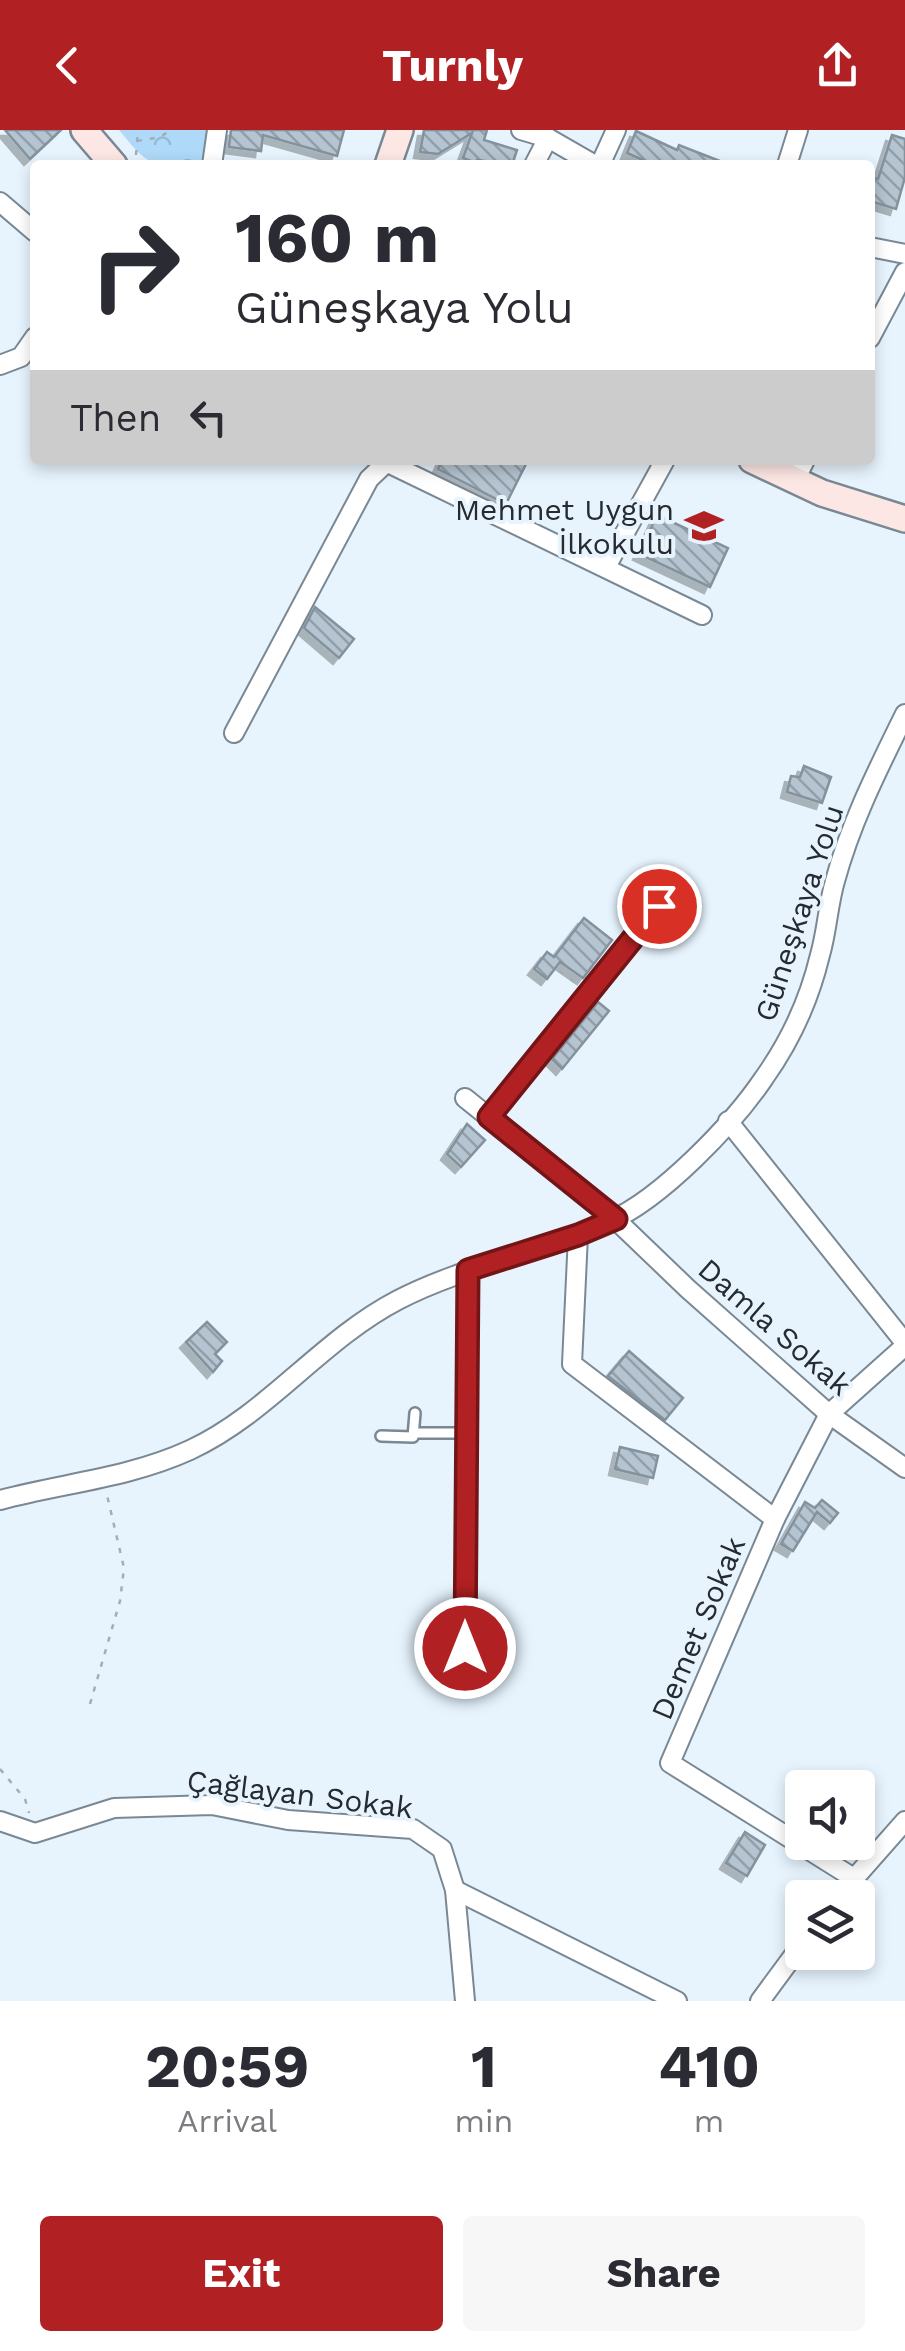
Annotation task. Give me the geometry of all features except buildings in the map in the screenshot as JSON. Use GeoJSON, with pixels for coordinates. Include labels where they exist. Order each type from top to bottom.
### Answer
{"type":"FeatureCollection","features":[{"type":"Feature","properties":{"kind":"street"},"geometry":{"type":"LineString","coordinates":[[84,130],[125,160]]}},
{"type":"Feature","properties":{"kind":"street"},"geometry":{"type":"LineString","coordinates":[[213,160],[217,130]]}},
{"type":"Feature","properties":{"kind":"street"},"geometry":{"type":"LineString","coordinates":[[390,160],[400,130]]}},
{"type":"Feature","properties":{"kind":"street"},"geometry":{"type":"LineString","coordinates":[[521,130],[548,138],[589,160]]}},
{"type":"Feature","properties":{"kind":"street"},"geometry":{"type":"LineString","coordinates":[[601,160],[616,130]]}},
{"type":"Feature","properties":{"kind":"street"},"geometry":{"type":"LineString","coordinates":[[789,160],[798,130]]}},
{"type":"Feature","properties":{"kind":"street"},"geometry":{"type":"LineString","coordinates":[[537,160],[548,138]]}},
{"type":"Feature","properties":{"kind":"street"},"geometry":{"type":"LineString","coordinates":[[0,202],[30,228]]}},
{"type":"Feature","properties":{"kind":"street"},"geometry":{"type":"LineString","coordinates":[[875,248],[905,254]]}},
{"type":"Feature","properties":{"kind":"street"},"geometry":{"type":"LineString","coordinates":[[875,329],[905,272]]}},
{"type":"Feature","properties":{"kind":"street"},"geometry":{"type":"LineString","coordinates":[[0,364],[21,357],[30,344]]}},
{"type":"Feature","properties":{"kind":"street"},"geometry":{"type":"LineString","coordinates":[[234,733],[369,479],[384,465]]}},
{"type":"Feature","properties":{"kind":"street"},"geometry":{"type":"LineString","coordinates":[[396,465],[702,615]]}},
{"type":"Feature","properties":{"kind":"street"},"geometry":{"type":"LineString","coordinates":[[606,568],[662,465]]}},
{"type":"Feature","properties":{"kind":"street"},"geometry":{"type":"LineString","coordinates":[[800,470],[822,493],[905,519]]}},
{"type":"Feature","properties":{"kind":"street","name":"Güneşkaya Yolu"},"geometry":{"type":"LineString","coordinates":[[0,1500],[104,1479],[191,1450],[246,1416],[359,1323],[398,1300],[468,1270],[616,1219],[678,1174],[762,1081],[799,1023],[820,956],[834,884],[856,816],[905,714]]}},
{"type":"Feature","properties":{"kind":"street"},"geometry":{"type":"LineString","coordinates":[[489,1117],[659,906]]}},
{"type":"Feature","properties":{"kind":"street","name":"Damla Sokak"},"geometry":{"type":"LineString","coordinates":[[466,1098],[616,1219],[688,1289],[829,1414],[905,1468]]}},
{"type":"Feature","properties":{"kind":"street"},"geometry":{"type":"LineString","coordinates":[[728,1120],[905,1344]]}},
{"type":"Feature","properties":{"kind":"street"},"geometry":{"type":"LineString","coordinates":[[578,1235],[572,1364],[775,1519]]}},
{"type":"Feature","properties":{"kind":"street"},"geometry":{"type":"LineString","coordinates":[[465,1648],[468,1270]]}},
{"type":"Feature","properties":{"kind":"street","name":"Demet Sokak"},"geometry":{"type":"LineString","coordinates":[[852,1877],[670,1763],[775,1519],[829,1414],[905,1344]]}},
{"type":"Feature","properties":{"kind":"street","name":"Çağlayan Sokak"},"geometry":{"type":"LineString","coordinates":[[35,1833],[114,1808],[212,1804],[288,1820],[412,1829],[442,1849],[455,1890],[464,2001]]}},
{"type":"Feature","properties":{"kind":"street"},"geometry":{"type":"LineString","coordinates":[[0,1820],[35,1833]]}},
{"type":"Feature","properties":{"kind":"street"},"geometry":{"type":"LineString","coordinates":[[850,1880],[902,1833]]}},
{"type":"Feature","properties":{"kind":"street"},"geometry":{"type":"LineString","coordinates":[[455,1890],[676,2001]]}},
{"type":"Feature","properties":{"kind":"street"},"geometry":{"type":"LineString","coordinates":[[760,2001],[785,1967]]}},
{"type":"Feature","properties":{"kind":"lane"},"geometry":{"type":"LineString","coordinates":[[381,1436],[414,1437],[414,1413]]}},
{"type":"Feature","properties":{"kind":"lane"},"geometry":{"type":"LineString","coordinates":[[414,1432],[466,1433]]}},
{"type":"Feature","properties":{"kind":"path"},"geometry":{"type":"LineString","coordinates":[[125,160],[138,140],[138,130]]}},
{"type":"Feature","properties":{"kind":"path"},"geometry":{"type":"LineString","coordinates":[[138,140],[160,137],[172,130]]}},
{"type":"Feature","properties":{"kind":"path"},"geometry":{"type":"LineString","coordinates":[[559,970],[590,992]]}},
{"type":"Feature","properties":{"kind":"path"},"geometry":{"type":"LineString","coordinates":[[90,1704],[120,1601],[124,1568],[104,1479]]}},
{"type":"Feature","properties":{"kind":"path"},"geometry":{"type":"LineString","coordinates":[[0,1769],[25,1799],[35,1833]]}},
{"type":"Feature","properties":{"kind":"green space"},"geometry":{"type":"Polygon","coordinates":[[[119,130],[206,130],[204,160],[149,160],[119,130]]]}},
{"type":"Feature","properties":{"kind":"place","name":"Mehmet Uygun İlkokulu"},"geometry":{"type":"Point","coordinates":[704,526]}},
{"type":"Feature","properties":{"kind":"route"},"geometry":{"type":"LineString","coordinates":[[465,1648],[468,1270],[616,1219],[489,1117],[659,906]]}}]}
